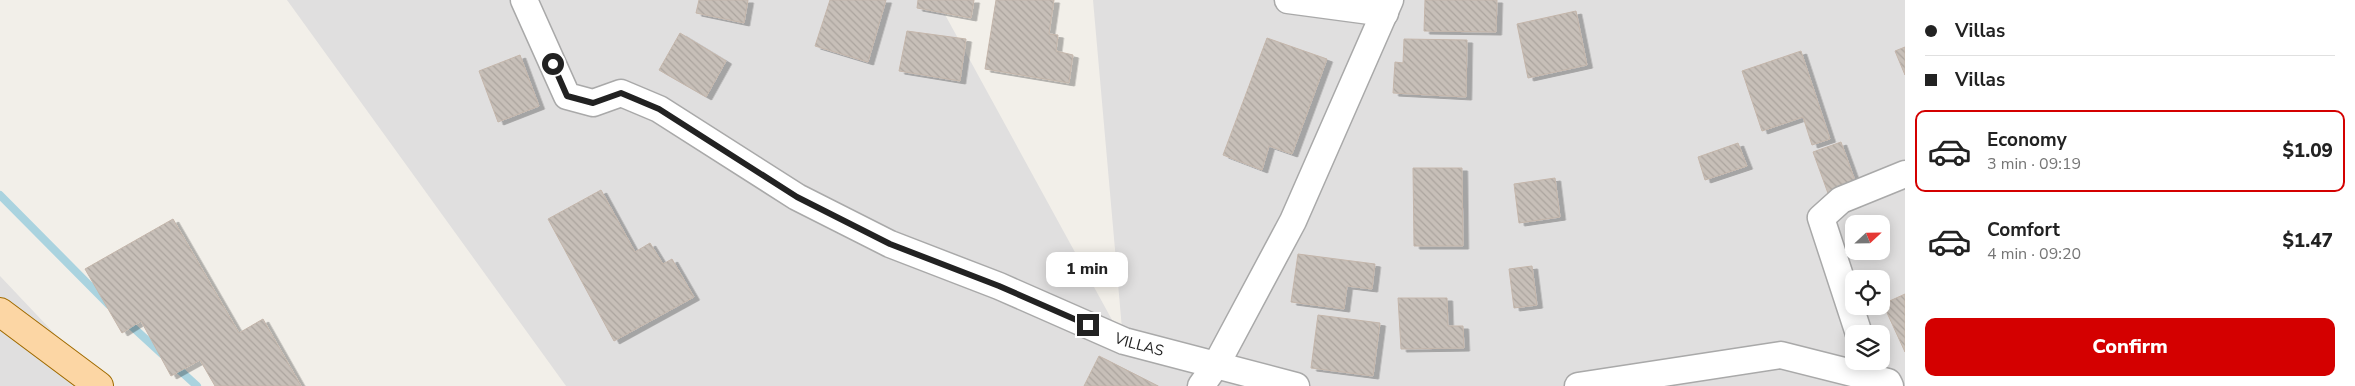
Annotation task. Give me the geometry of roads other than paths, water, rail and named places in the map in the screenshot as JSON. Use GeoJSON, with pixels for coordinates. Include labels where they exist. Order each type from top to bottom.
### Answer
{"type":"FeatureCollection","features":[{"type":"Feature","properties":{"kind":"main road"},"geometry":{"type":"LineString","coordinates":[[0,312],[99,386]]}},
{"type":"Feature","properties":{"kind":"street","name":"VILLAS"},"geometry":{"type":"LineString","coordinates":[[524,0],[567,96],[593,103],[621,93],[659,109],[797,197],[890,244],[999,286],[1124,341],[1208,375]]}},
{"type":"Feature","properties":{"kind":"street"},"geometry":{"type":"LineString","coordinates":[[1288,0],[1388,6],[1293,221],[1208,375],[1296,386]]}},
{"type":"Feature","properties":{"kind":"street"},"geometry":{"type":"LineString","coordinates":[[1856,325],[1822,218],[1841,200],[1905,174]]}},
{"type":"Feature","properties":{"kind":"street"},"geometry":{"type":"LineString","coordinates":[[1578,386],[1782,355],[1877,375]]}},
{"type":"Feature","properties":{"kind":"waterway"},"geometry":{"type":"LineString","coordinates":[[0,195],[109,305]]}},
{"type":"Feature","properties":{"kind":"waterway"},"geometry":{"type":"LineString","coordinates":[[125,320],[162,354]]}},
{"type":"Feature","properties":{"kind":"waterway"},"geometry":{"type":"LineString","coordinates":[[174,365],[197,386]]}}]}
